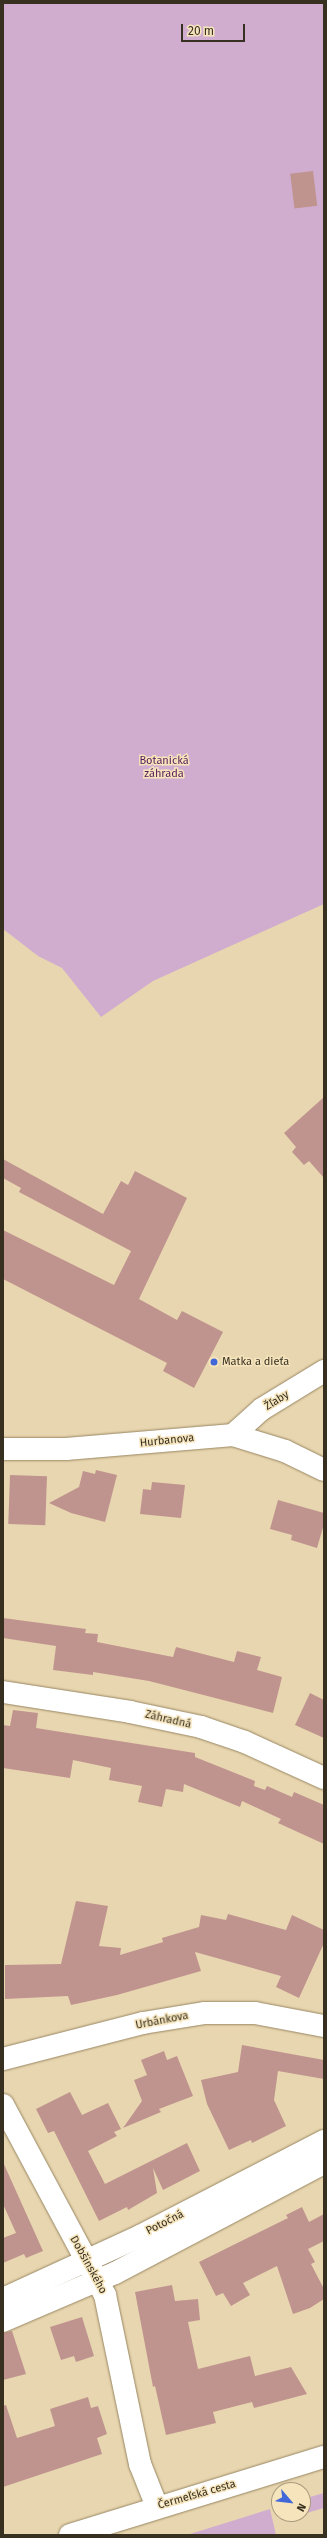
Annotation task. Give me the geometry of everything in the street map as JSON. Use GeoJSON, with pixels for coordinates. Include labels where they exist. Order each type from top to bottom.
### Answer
{"type":"FeatureCollection","features":[{"type":"Feature","properties":{"kind":"street","name":"Žľaby"},"geometry":{"type":"LineString","coordinates":[[233,1435],[262,1410],[324,1371]]}},
{"type":"Feature","properties":{"kind":"street","name":"Hurbanova"},"geometry":{"type":"LineString","coordinates":[[3,1449],[80,1448],[233,1435],[278,1448],[324,1470]]}},
{"type":"Feature","properties":{"kind":"street","name":"Záhradná"},"geometry":{"type":"LineString","coordinates":[[3,1692],[130,1712],[201,1727],[245,1742],[324,1778]]}},
{"type":"Feature","properties":{"kind":"street","name":"Urbánkova"},"geometry":{"type":"LineString","coordinates":[[3,2059],[143,2024],[205,2013],[255,2013],[324,2026]]}},
{"type":"Feature","properties":{"kind":"street","name":"Dobšinského"},"geometry":{"type":"LineString","coordinates":[[3,2105],[105,2295],[140,2464],[157,2507]]}},
{"type":"Feature","properties":{"kind":"street","name":"Potočná"},"geometry":{"type":"LineString","coordinates":[[3,2299],[86,2262],[324,2141]]}},
{"type":"Feature","properties":{"kind":"street","name":"Potočná"},"geometry":{"type":"LineString","coordinates":[[3,2321],[97,2281],[324,2163]]}},
{"type":"Feature","properties":{"kind":"street","name":"Čermeľská cesta"},"geometry":{"type":"LineString","coordinates":[[70,2535],[157,2507],[324,2457]]}},
{"type":"Feature","properties":{"kind":"green space","name":"Botanická záhrada"},"geometry":{"type":"Polygon","coordinates":[[[3,3],[324,3],[324,904],[153,981],[101,1017],[62,968],[38,956],[3,929],[3,3]]]}},
{"type":"Feature","properties":{"kind":"green space"},"geometry":{"type":"Polygon","coordinates":[[[324,2493],[324,2508],[311,2512],[311,2497],[324,2493]]]}},
{"type":"Feature","properties":{"kind":"green space"},"geometry":{"type":"Polygon","coordinates":[[[270,2509],[271,2522],[273,2522],[276,2535],[190,2535],[270,2509]]]}},
{"type":"Feature","properties":{"kind":"building"},"geometry":{"type":"Polygon","coordinates":[[[313,171],[317,206],[294,209],[290,174],[313,171]]]}},
{"type":"Feature","properties":{"kind":"building"},"geometry":{"type":"Polygon","coordinates":[[[324,1097],[324,1178],[309,1161],[304,1165],[292,1152],[296,1147],[284,1133],[324,1097]]]}},
{"type":"Feature","properties":{"kind":"building"},"geometry":{"type":"Polygon","coordinates":[[[3,1159],[103,1214],[121,1181],[128,1185],[135,1171],[187,1198],[139,1299],[177,1320],[182,1311],[223,1332],[194,1388],[163,1371],[167,1363],[3,1279],[3,1230],[114,1285],[131,1251],[19,1192],[21,1188],[3,1178],[3,1159]]]}},
{"type":"Feature","properties":{"kind":"building"},"geometry":{"type":"Polygon","coordinates":[[[96,1470],[117,1475],[105,1522],[71,1513],[49,1503],[79,1487],[83,1471],[95,1474],[96,1470]]]}},
{"type":"Feature","properties":{"kind":"building"},"geometry":{"type":"Polygon","coordinates":[[[10,1475],[47,1476],[45,1525],[8,1524],[10,1475]]]}},
{"type":"Feature","properties":{"kind":"building"},"geometry":{"type":"Polygon","coordinates":[[[152,1482],[185,1485],[181,1518],[140,1514],[143,1489],[151,1490],[152,1482]]]}},
{"type":"Feature","properties":{"kind":"building"},"geometry":{"type":"Polygon","coordinates":[[[278,1500],[324,1513],[324,1524],[317,1548],[291,1540],[292,1535],[270,1529],[278,1500]]]}},
{"type":"Feature","properties":{"kind":"building"},"geometry":{"type":"Polygon","coordinates":[[[3,1618],[86,1629],[85,1633],[98,1634],[97,1642],[173,1657],[176,1647],[234,1662],[237,1651],[261,1657],[257,1670],[282,1677],[273,1713],[149,1681],[93,1672],[93,1675],[53,1670],[56,1646],[3,1638],[3,1618]]]}},
{"type":"Feature","properties":{"kind":"building"},"geometry":{"type":"Polygon","coordinates":[[[310,1693],[324,1700],[324,1738],[295,1725],[310,1693]]]}},
{"type":"Feature","properties":{"kind":"building"},"geometry":{"type":"Polygon","coordinates":[[[13,1710],[38,1713],[36,1728],[195,1753],[195,1757],[255,1781],[254,1786],[265,1790],[267,1786],[292,1797],[294,1792],[324,1805],[324,1844],[278,1823],[281,1819],[242,1801],[240,1807],[184,1784],[183,1792],[166,1789],[162,1807],[138,1802],[142,1786],[109,1780],[111,1768],[73,1760],[70,1778],[3,1768],[3,1725],[10,1726],[13,1710]]]}},
{"type":"Feature","properties":{"kind":"building"},"geometry":{"type":"Polygon","coordinates":[[[76,1901],[108,1906],[99,1946],[121,1948],[120,1955],[163,1942],[162,1938],[199,1927],[201,1915],[226,1920],[228,1914],[286,1930],[292,1915],[324,1930],[324,1943],[299,1998],[276,1987],[281,1976],[195,1952],[201,1971],[117,1995],[71,2005],[68,1996],[5,1999],[5,1965],[61,1964],[76,1901]]]}},
{"type":"Feature","properties":{"kind":"building"},"geometry":{"type":"Polygon","coordinates":[[[242,2045],[324,2060],[324,2079],[278,2071],[274,2100],[286,2126],[252,2143],[251,2140],[229,2150],[207,2104],[201,2080],[238,2072],[242,2045]]]}},
{"type":"Feature","properties":{"kind":"building"},"geometry":{"type":"Polygon","coordinates":[[[164,2051],[167,2060],[177,2056],[193,2096],[159,2109],[161,2112],[123,2128],[142,2101],[134,2080],[147,2075],[141,2060],[164,2051]]]}},
{"type":"Feature","properties":{"kind":"building"},"geometry":{"type":"Polygon","coordinates":[[[70,2092],[82,2115],[108,2103],[121,2129],[114,2132],[117,2136],[88,2151],[105,2184],[187,2143],[200,2171],[163,2190],[153,2168],[157,2193],[128,2210],[127,2207],[99,2221],[54,2131],[48,2133],[36,2109],[70,2092]]]}},
{"type":"Feature","properties":{"kind":"building"},"geometry":{"type":"Polygon","coordinates":[[[3,2162],[43,2251],[26,2258],[24,2254],[3,2263],[3,2238],[16,2233],[3,2204],[3,2162]]]}},
{"type":"Feature","properties":{"kind":"building"},"geometry":{"type":"Polygon","coordinates":[[[302,2207],[309,2222],[324,2214],[324,2241],[308,2249],[315,2262],[311,2264],[324,2289],[324,2299],[310,2308],[293,2314],[277,2266],[243,2283],[250,2295],[231,2306],[223,2293],[216,2296],[199,2262],[288,2218],[286,2215],[302,2207]]]}},
{"type":"Feature","properties":{"kind":"building"},"geometry":{"type":"Polygon","coordinates":[[[172,2285],[175,2301],[198,2299],[200,2320],[188,2322],[198,2369],[250,2356],[255,2376],[291,2367],[307,2394],[254,2408],[252,2402],[213,2412],[216,2423],[166,2435],[155,2386],[153,2387],[135,2292],[172,2285]]]}},
{"type":"Feature","properties":{"kind":"building"},"geometry":{"type":"Polygon","coordinates":[[[82,2317],[94,2356],[76,2362],[74,2356],[61,2360],[50,2327],[82,2317]]]}},
{"type":"Feature","properties":{"kind":"building"},"geometry":{"type":"Polygon","coordinates":[[[12,2331],[26,2374],[3,2380],[3,2333],[12,2331]]]}},
{"type":"Feature","properties":{"kind":"building"},"geometry":{"type":"Polygon","coordinates":[[[88,2397],[91,2408],[98,2406],[107,2434],[97,2438],[102,2454],[3,2487],[3,2406],[6,2405],[17,2438],[55,2426],[50,2409],[88,2397]]]}},
{"type":"Feature","properties":{"kind":"place","name":"Matka a dieťa"},"geometry":{"type":"Point","coordinates":[214,1362]}}]}
